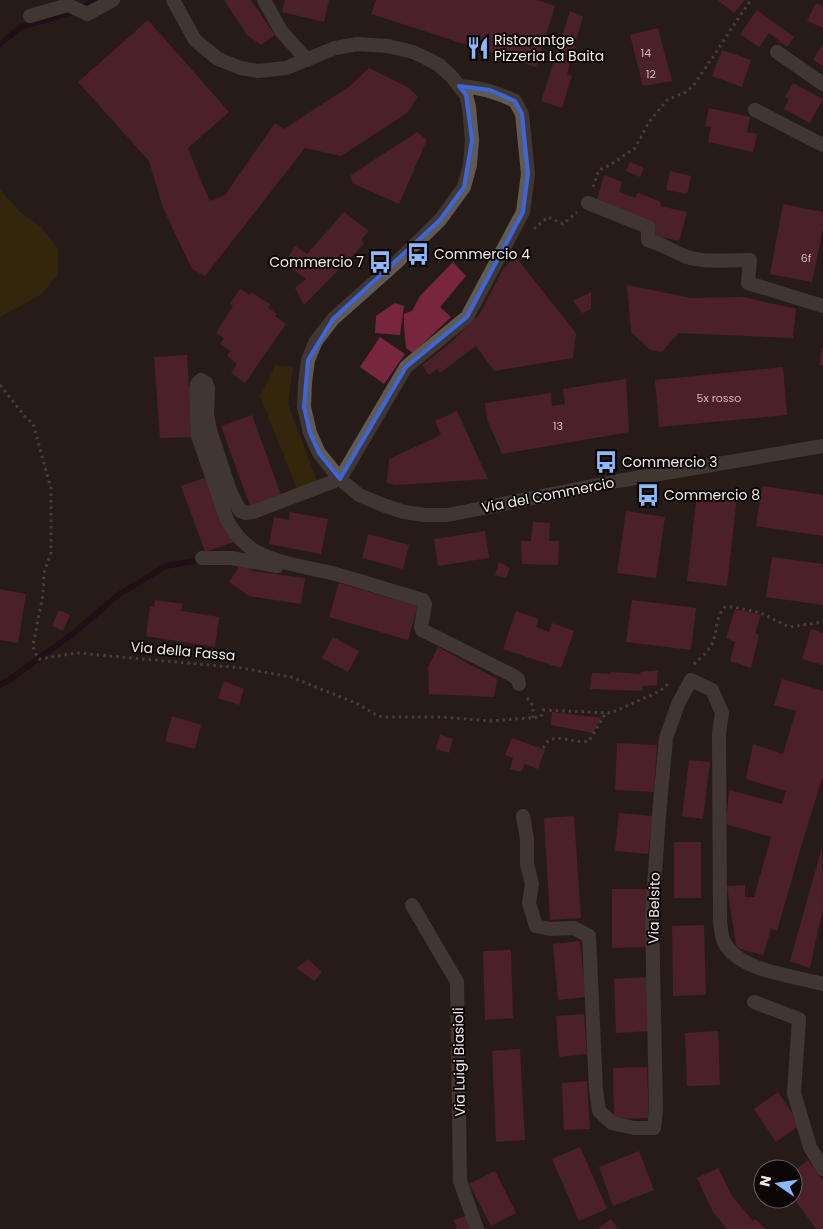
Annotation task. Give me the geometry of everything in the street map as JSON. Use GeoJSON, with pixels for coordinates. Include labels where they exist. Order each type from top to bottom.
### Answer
{"type":"FeatureCollection","features":[{"type":"Feature","properties":{"kind":"street"},"geometry":{"type":"LineString","coordinates":[[30,16],[68,5],[87,14],[113,0]]}},
{"type":"Feature","properties":{"kind":"street","name":"Via del Commercio"},"geometry":{"type":"LineString","coordinates":[[173,0],[195,40],[218,59],[241,68],[258,71],[286,68],[324,52],[346,46],[372,44],[413,52],[439,65],[452,77],[466,95],[472,140],[470,165],[464,187],[434,226],[333,320],[316,341],[308,360],[304,407],[310,433],[319,453],[340,479],[359,495],[383,506],[404,512],[425,515],[448,514],[627,480],[823,446]]}},
{"type":"Feature","properties":{"kind":"street"},"geometry":{"type":"LineString","coordinates":[[264,0],[281,30],[307,60]]}},
{"type":"Feature","properties":{"kind":"street"},"geometry":{"type":"LineString","coordinates":[[777,52],[823,84]]}},
{"type":"Feature","properties":{"kind":"street"},"geometry":{"type":"LineString","coordinates":[[459,86],[473,86],[490,90],[515,101],[522,114],[528,174],[523,212],[467,317],[406,367],[340,479],[246,513],[240,511],[230,491],[210,430],[207,414],[208,388],[206,383],[201,380],[197,384],[196,389],[198,436],[227,520],[234,533],[242,541],[255,551],[272,558],[423,600],[425,604],[422,630],[510,674],[518,679],[519,684]]}},
{"type":"Feature","properties":{"kind":"street"},"geometry":{"type":"LineString","coordinates":[[755,110],[823,146]]}},
{"type":"Feature","properties":{"kind":"street"},"geometry":{"type":"LineString","coordinates":[[588,203],[648,227],[648,240],[660,243],[688,257],[704,260],[750,260],[748,284],[823,306]]}},
{"type":"Feature","properties":{"kind":"street"},"geometry":{"type":"LineString","coordinates":[[202,558],[231,558],[275,566],[290,563]]}},
{"type":"Feature","properties":{"kind":"street","name":"Via Belsito"},"geometry":{"type":"LineString","coordinates":[[524,816],[527,839],[527,864],[532,884],[529,903],[536,926],[550,929],[574,928],[589,936],[596,1090],[600,1111],[612,1123],[634,1128],[654,1128],[656,1110],[652,916],[658,815],[666,738],[678,704],[691,680],[712,690],[722,713],[719,733],[720,921],[724,943],[736,958],[775,974],[823,984]]}},
{"type":"Feature","properties":{"kind":"street","name":"Via Luigi Biasioli"},"geometry":{"type":"LineString","coordinates":[[412,905],[457,982],[460,1181],[477,1229]]}},
{"type":"Feature","properties":{"kind":"street"},"geometry":{"type":"LineString","coordinates":[[754,1002],[799,1018],[794,1093],[810,1147],[823,1169]]}},
{"type":"Feature","properties":{"kind":"path"},"geometry":{"type":"LineString","coordinates":[[534,219],[532,226],[535,228],[548,217],[563,224],[588,203],[599,170],[635,148],[649,122],[667,100],[686,92],[693,86],[751,0]]}},
{"type":"Feature","properties":{"kind":"path","name":"Via della Fassa"},"geometry":{"type":"LineString","coordinates":[[0,385],[27,419],[33,422],[50,489],[51,552],[44,573],[43,595],[33,645],[39,659],[77,653],[242,668],[291,677],[358,704],[378,716],[440,717],[491,721],[541,716],[543,710],[611,713],[660,691],[674,680]]}},
{"type":"Feature","properties":{"kind":"path"},"geometry":{"type":"LineString","coordinates":[[688,669],[702,658],[712,643],[721,611],[725,607],[761,613],[789,626],[823,622]]}},
{"type":"Feature","properties":{"kind":"path"},"geometry":{"type":"LineString","coordinates":[[543,748],[549,741],[556,738],[583,742],[589,741],[604,714]]}},
{"type":"Feature","properties":{"kind":"highlighted area"},"geometry":{"type":"Polygon","coordinates":[[[459,86],[490,90],[515,101],[522,114],[528,174],[523,212],[467,317],[406,367],[340,479],[319,453],[310,433],[304,407],[308,360],[333,319],[440,220],[464,187],[472,140],[466,95],[459,86]]]}},
{"type":"Feature","properties":{"kind":"shaded area"},"geometry":{"type":"Polygon","coordinates":[[[0,188],[19,211],[40,226],[58,249],[58,274],[42,294],[2,316],[0,319],[0,188]]]}},
{"type":"Feature","properties":{"kind":"shaded area"},"geometry":{"type":"Polygon","coordinates":[[[276,365],[293,367],[288,404],[317,481],[298,491],[260,396],[276,365]]]}},
{"type":"Feature","properties":{"kind":"building"},"geometry":{"type":"Polygon","coordinates":[[[224,0],[251,0],[275,35],[261,45],[247,35],[224,0]]]}},
{"type":"Feature","properties":{"kind":"building"},"geometry":{"type":"Polygon","coordinates":[[[285,0],[329,0],[324,22],[282,12],[285,0]]]}},
{"type":"Feature","properties":{"kind":"building"},"geometry":{"type":"Polygon","coordinates":[[[376,0],[537,0],[555,6],[536,67],[371,14],[376,0]]]}},
{"type":"Feature","properties":{"kind":"building"},"geometry":{"type":"Polygon","coordinates":[[[718,0],[745,0],[734,13],[718,0]]]}},
{"type":"Feature","properties":{"kind":"building"},"geometry":{"type":"Polygon","coordinates":[[[816,3],[823,6],[823,28],[807,21],[816,3]]]}},
{"type":"Feature","properties":{"kind":"building"},"geometry":{"type":"Polygon","coordinates":[[[757,10],[794,37],[787,47],[769,33],[759,47],[740,34],[757,10]]]}},
{"type":"Feature","properties":{"kind":"building"},"geometry":{"type":"Polygon","coordinates":[[[570,11],[583,16],[567,74],[572,76],[562,108],[541,101],[570,11]]]}},
{"type":"Feature","properties":{"kind":"building"},"geometry":{"type":"Polygon","coordinates":[[[148,20],[229,112],[188,148],[210,201],[225,195],[275,123],[284,129],[350,86],[369,68],[409,88],[418,97],[407,113],[341,156],[305,148],[205,276],[192,269],[163,208],[149,161],[78,82],[148,20]]]}},
{"type":"Feature","properties":{"kind":"building"},"geometry":{"type":"Polygon","coordinates":[[[658,28],[672,81],[643,86],[630,35],[658,28]]]}},
{"type":"Feature","properties":{"kind":"building"},"geometry":{"type":"Polygon","coordinates":[[[823,44],[823,66],[813,60],[823,44]]]}},
{"type":"Feature","properties":{"kind":"building"},"geometry":{"type":"Polygon","coordinates":[[[722,50],[751,60],[742,87],[712,76],[722,50]]]}},
{"type":"Feature","properties":{"kind":"building"},"geometry":{"type":"Polygon","coordinates":[[[793,83],[823,99],[810,123],[784,109],[789,99],[785,97],[793,83]]]}},
{"type":"Feature","properties":{"kind":"building"},"geometry":{"type":"Polygon","coordinates":[[[709,108],[750,117],[747,132],[757,134],[753,152],[708,142],[711,127],[705,126],[709,108]]]}},
{"type":"Feature","properties":{"kind":"building"},"geometry":{"type":"Polygon","coordinates":[[[417,132],[427,140],[399,204],[352,183],[351,175],[417,132]]]}},
{"type":"Feature","properties":{"kind":"building"},"geometry":{"type":"Polygon","coordinates":[[[630,162],[644,168],[640,177],[626,171],[630,162]]]}},
{"type":"Feature","properties":{"kind":"building"},"geometry":{"type":"Polygon","coordinates":[[[670,171],[691,176],[687,194],[666,190],[670,171]]]}},
{"type":"Feature","properties":{"kind":"building"},"geometry":{"type":"Polygon","coordinates":[[[604,175],[622,182],[619,192],[635,198],[638,193],[661,202],[660,206],[687,212],[679,241],[651,235],[596,203],[604,175]]]}},
{"type":"Feature","properties":{"kind":"building"},"geometry":{"type":"Polygon","coordinates":[[[783,204],[823,212],[823,228],[812,282],[770,274],[783,204]]]}},
{"type":"Feature","properties":{"kind":"building"},"geometry":{"type":"Polygon","coordinates":[[[344,212],[369,231],[361,240],[364,244],[304,305],[295,288],[306,279],[285,263],[295,246],[307,254],[344,212]]]}},
{"type":"Feature","properties":{"kind":"building"},"geometry":{"type":"Polygon","coordinates":[[[515,256],[575,332],[573,358],[494,371],[476,346],[440,373],[437,369],[429,375],[422,365],[449,344],[479,315],[503,269],[515,256]]]}},
{"type":"Feature","properties":{"kind":"building"},"geometry":{"type":"Polygon","coordinates":[[[453,262],[466,276],[440,307],[451,317],[413,353],[406,348],[404,314],[412,311],[420,296],[453,262]]]}},
{"type":"Feature","properties":{"kind":"building"},"geometry":{"type":"Polygon","coordinates":[[[627,285],[691,298],[743,297],[796,309],[793,338],[678,333],[662,352],[650,350],[631,332],[627,285]]]}},
{"type":"Feature","properties":{"kind":"building"},"geometry":{"type":"Polygon","coordinates":[[[240,289],[250,295],[251,292],[270,304],[268,308],[286,324],[245,383],[231,373],[237,364],[227,356],[230,351],[220,344],[224,338],[216,333],[233,306],[230,303],[240,289]]]}},
{"type":"Feature","properties":{"kind":"building"},"geometry":{"type":"Polygon","coordinates":[[[591,292],[591,309],[582,313],[573,301],[591,292]]]}},
{"type":"Feature","properties":{"kind":"building"},"geometry":{"type":"Polygon","coordinates":[[[395,303],[404,306],[400,335],[375,333],[376,316],[395,303]]]}},
{"type":"Feature","properties":{"kind":"building"},"geometry":{"type":"Polygon","coordinates":[[[380,337],[405,354],[384,384],[360,367],[380,337]]]}},
{"type":"Feature","properties":{"kind":"building"},"geometry":{"type":"Polygon","coordinates":[[[823,348],[823,366],[819,365],[823,348]]]}},
{"type":"Feature","properties":{"kind":"building"},"geometry":{"type":"Polygon","coordinates":[[[187,355],[192,437],[160,438],[154,357],[187,355]]]}},
{"type":"Feature","properties":{"kind":"building"},"geometry":{"type":"Polygon","coordinates":[[[783,367],[787,415],[659,427],[655,380],[783,367]]]}},
{"type":"Feature","properties":{"kind":"building"},"geometry":{"type":"Polygon","coordinates":[[[626,379],[629,432],[502,454],[487,419],[485,403],[551,393],[552,406],[565,404],[563,389],[626,379]]]}},
{"type":"Feature","properties":{"kind":"building"},"geometry":{"type":"Polygon","coordinates":[[[457,411],[488,479],[395,485],[387,483],[389,459],[441,435],[435,421],[457,411]]]}},
{"type":"Feature","properties":{"kind":"building"},"geometry":{"type":"Polygon","coordinates":[[[252,415],[281,495],[250,506],[221,426],[252,415]]]}},
{"type":"Feature","properties":{"kind":"building"},"geometry":{"type":"Polygon","coordinates":[[[210,476],[234,542],[205,552],[181,486],[210,476]]]}},
{"type":"Feature","properties":{"kind":"building"},"geometry":{"type":"Polygon","coordinates":[[[762,486],[823,495],[823,536],[756,526],[762,486]]]}},
{"type":"Feature","properties":{"kind":"building"},"geometry":{"type":"Polygon","coordinates":[[[697,493],[737,497],[727,586],[687,581],[697,493]]]}},
{"type":"Feature","properties":{"kind":"building"},"geometry":{"type":"Polygon","coordinates":[[[626,511],[665,517],[656,578],[617,573],[626,511]]]}},
{"type":"Feature","properties":{"kind":"building"},"geometry":{"type":"Polygon","coordinates":[[[290,512],[328,519],[321,554],[269,544],[274,517],[289,520],[290,512]]]}},
{"type":"Feature","properties":{"kind":"building"},"geometry":{"type":"Polygon","coordinates":[[[533,522],[550,523],[549,540],[559,541],[558,565],[522,564],[521,541],[531,541],[533,522]]]}},
{"type":"Feature","properties":{"kind":"building"},"geometry":{"type":"Polygon","coordinates":[[[485,531],[489,558],[438,566],[434,539],[485,531]]]}},
{"type":"Feature","properties":{"kind":"building"},"geometry":{"type":"Polygon","coordinates":[[[368,534],[409,545],[403,569],[362,558],[368,534]]]}},
{"type":"Feature","properties":{"kind":"building"},"geometry":{"type":"Polygon","coordinates":[[[772,557],[823,564],[823,605],[766,597],[772,557]]]}},
{"type":"Feature","properties":{"kind":"building"},"geometry":{"type":"Polygon","coordinates":[[[499,562],[510,568],[506,578],[495,575],[499,562]]]}},
{"type":"Feature","properties":{"kind":"building"},"geometry":{"type":"Polygon","coordinates":[[[241,564],[253,571],[305,578],[301,604],[249,596],[229,582],[241,564]]]}},
{"type":"Feature","properties":{"kind":"building"},"geometry":{"type":"Polygon","coordinates":[[[339,583],[418,606],[408,640],[329,617],[339,583]]]}},
{"type":"Feature","properties":{"kind":"building"},"geometry":{"type":"Polygon","coordinates":[[[0,589],[26,594],[18,643],[0,640],[0,589]]]}},
{"type":"Feature","properties":{"kind":"building"},"geometry":{"type":"Polygon","coordinates":[[[155,600],[183,604],[181,611],[219,617],[215,647],[146,636],[150,606],[154,607],[155,600]]]}},
{"type":"Feature","properties":{"kind":"building"},"geometry":{"type":"Polygon","coordinates":[[[632,600],[696,608],[691,650],[626,642],[632,600]]]}},
{"type":"Feature","properties":{"kind":"building"},"geometry":{"type":"Polygon","coordinates":[[[735,609],[761,615],[755,633],[759,635],[751,668],[730,661],[735,642],[726,638],[735,609]]]}},
{"type":"Feature","properties":{"kind":"building"},"geometry":{"type":"Polygon","coordinates":[[[59,610],[70,615],[63,631],[52,626],[59,610]]]}},
{"type":"Feature","properties":{"kind":"building"},"geometry":{"type":"Polygon","coordinates":[[[516,611],[539,619],[536,627],[549,632],[552,623],[574,631],[561,668],[503,649],[516,611]]]}},
{"type":"Feature","properties":{"kind":"building"},"geometry":{"type":"Polygon","coordinates":[[[811,629],[823,633],[823,665],[802,659],[811,629]]]}},
{"type":"Feature","properties":{"kind":"building"},"geometry":{"type":"Polygon","coordinates":[[[333,637],[359,651],[348,672],[322,658],[333,637]]]}},
{"type":"Feature","properties":{"kind":"building"},"geometry":{"type":"Polygon","coordinates":[[[438,647],[497,679],[494,697],[429,694],[428,667],[438,647]]]}},
{"type":"Feature","properties":{"kind":"building"},"geometry":{"type":"Polygon","coordinates":[[[658,670],[657,685],[643,686],[642,691],[590,689],[592,673],[640,674],[641,672],[658,670]]]}},
{"type":"Feature","properties":{"kind":"building"},"geometry":{"type":"Polygon","coordinates":[[[782,679],[823,691],[823,776],[777,931],[769,928],[771,930],[763,955],[740,949],[736,946],[727,886],[745,885],[745,897],[754,897],[771,837],[726,824],[729,790],[782,804],[786,791],[746,779],[753,744],[783,754],[796,711],[774,705],[782,679]]]}},
{"type":"Feature","properties":{"kind":"building"},"geometry":{"type":"Polygon","coordinates":[[[224,681],[244,689],[239,705],[218,698],[224,681]]]}},
{"type":"Feature","properties":{"kind":"building"},"geometry":{"type":"Polygon","coordinates":[[[552,712],[601,718],[593,733],[551,725],[552,712]]]}},
{"type":"Feature","properties":{"kind":"building"},"geometry":{"type":"Polygon","coordinates":[[[172,716],[201,725],[195,749],[165,741],[172,716]]]}},
{"type":"Feature","properties":{"kind":"building"},"geometry":{"type":"Polygon","coordinates":[[[440,734],[453,739],[449,753],[436,749],[440,734]]]}},
{"type":"Feature","properties":{"kind":"building"},"geometry":{"type":"Polygon","coordinates":[[[512,738],[545,750],[538,769],[525,764],[521,772],[510,769],[513,758],[505,755],[512,738]]]}},
{"type":"Feature","properties":{"kind":"building"},"geometry":{"type":"Polygon","coordinates":[[[617,743],[657,745],[654,792],[615,790],[617,743]]]}},
{"type":"Feature","properties":{"kind":"building"},"geometry":{"type":"Polygon","coordinates":[[[689,760],[710,762],[703,819],[682,816],[689,760]]]}},
{"type":"Feature","properties":{"kind":"building"},"geometry":{"type":"Polygon","coordinates":[[[619,813],[653,816],[648,854],[615,851],[619,813]]]}},
{"type":"Feature","properties":{"kind":"building"},"geometry":{"type":"Polygon","coordinates":[[[574,816],[581,918],[550,920],[544,818],[574,816]]]}},
{"type":"Feature","properties":{"kind":"building"},"geometry":{"type":"Polygon","coordinates":[[[674,842],[701,842],[701,898],[674,898],[674,842]]]}},
{"type":"Feature","properties":{"kind":"building"},"geometry":{"type":"Polygon","coordinates":[[[822,847],[823,911],[810,968],[790,961],[822,847]]]}},
{"type":"Feature","properties":{"kind":"building"},"geometry":{"type":"Polygon","coordinates":[[[612,889],[647,889],[647,947],[612,948],[612,889]]]}},
{"type":"Feature","properties":{"kind":"building"},"geometry":{"type":"Polygon","coordinates":[[[704,925],[706,995],[673,996],[672,926],[704,925]]]}},
{"type":"Feature","properties":{"kind":"building"},"geometry":{"type":"Polygon","coordinates":[[[580,941],[586,997],[558,1000],[553,944],[580,941]]]}},
{"type":"Feature","properties":{"kind":"building"},"geometry":{"type":"Polygon","coordinates":[[[511,950],[513,1018],[485,1020],[483,951],[511,950]]]}},
{"type":"Feature","properties":{"kind":"building"},"geometry":{"type":"Polygon","coordinates":[[[308,959],[322,972],[314,981],[297,968],[308,959]]]}},
{"type":"Feature","properties":{"kind":"building"},"geometry":{"type":"Polygon","coordinates":[[[648,977],[650,1031],[616,1033],[614,979],[648,977]]]}},
{"type":"Feature","properties":{"kind":"building"},"geometry":{"type":"Polygon","coordinates":[[[584,1014],[587,1054],[559,1057],[556,1016],[584,1014]]]}},
{"type":"Feature","properties":{"kind":"building"},"geometry":{"type":"Polygon","coordinates":[[[718,1031],[720,1085],[687,1086],[685,1033],[718,1031]]]}},
{"type":"Feature","properties":{"kind":"building"},"geometry":{"type":"Polygon","coordinates":[[[520,1049],[525,1140],[496,1142],[492,1051],[520,1049]]]}},
{"type":"Feature","properties":{"kind":"building"},"geometry":{"type":"Polygon","coordinates":[[[647,1067],[649,1118],[614,1119],[613,1068],[647,1067]]]}},
{"type":"Feature","properties":{"kind":"building"},"geometry":{"type":"Polygon","coordinates":[[[587,1081],[590,1129],[564,1130],[562,1083],[587,1081]]]}},
{"type":"Feature","properties":{"kind":"building"},"geometry":{"type":"Polygon","coordinates":[[[778,1092],[800,1125],[776,1142],[754,1109],[778,1092]]]}},
{"type":"Feature","properties":{"kind":"building"},"geometry":{"type":"Polygon","coordinates":[[[580,1147],[607,1209],[579,1221],[552,1159],[580,1147]]]}},
{"type":"Feature","properties":{"kind":"building"},"geometry":{"type":"Polygon","coordinates":[[[639,1151],[654,1190],[613,1206],[599,1167],[639,1151]]]}},
{"type":"Feature","properties":{"kind":"building"},"geometry":{"type":"Polygon","coordinates":[[[808,1160],[823,1181],[823,1229],[816,1229],[802,1209],[803,1164],[808,1160]]]}},
{"type":"Feature","properties":{"kind":"building"},"geometry":{"type":"Polygon","coordinates":[[[718,1168],[732,1196],[753,1221],[755,1219],[766,1229],[727,1229],[713,1212],[697,1178],[718,1168]]]}},
{"type":"Feature","properties":{"kind":"building"},"geometry":{"type":"Polygon","coordinates":[[[495,1171],[516,1213],[491,1226],[469,1184],[495,1171]]]}},
{"type":"Feature","properties":{"kind":"building"},"geometry":{"type":"Polygon","coordinates":[[[469,1215],[474,1229],[457,1229],[454,1220],[469,1215]]]}},
{"type":"Feature","properties":{"kind":"building"},"geometry":{"type":"Polygon","coordinates":[[[611,1219],[618,1229],[597,1229],[611,1219]]]}},
{"type":"Feature","properties":{"kind":"waterway"},"geometry":{"type":"LineString","coordinates":[[0,44],[21,27],[79,10],[95,0]]}},
{"type":"Feature","properties":{"kind":"waterway"},"geometry":{"type":"LineString","coordinates":[[0,685],[74,633],[118,595],[166,566],[199,560]]}},
{"type":"Feature","properties":{"kind":"place","name":"Ristorantge Pizzeria La Baita"},"geometry":{"type":"Point","coordinates":[478,48]}},
{"type":"Feature","properties":{"kind":"place","name":"Commercio 4"},"geometry":{"type":"Point","coordinates":[418,254]}},
{"type":"Feature","properties":{"kind":"place","name":"Commercio 7"},"geometry":{"type":"Point","coordinates":[380,262]}},
{"type":"Feature","properties":{"kind":"place","name":"Commercio 3"},"geometry":{"type":"Point","coordinates":[606,462]}},
{"type":"Feature","properties":{"kind":"place","name":"Commercio 8"},"geometry":{"type":"Point","coordinates":[648,495]}}]}
